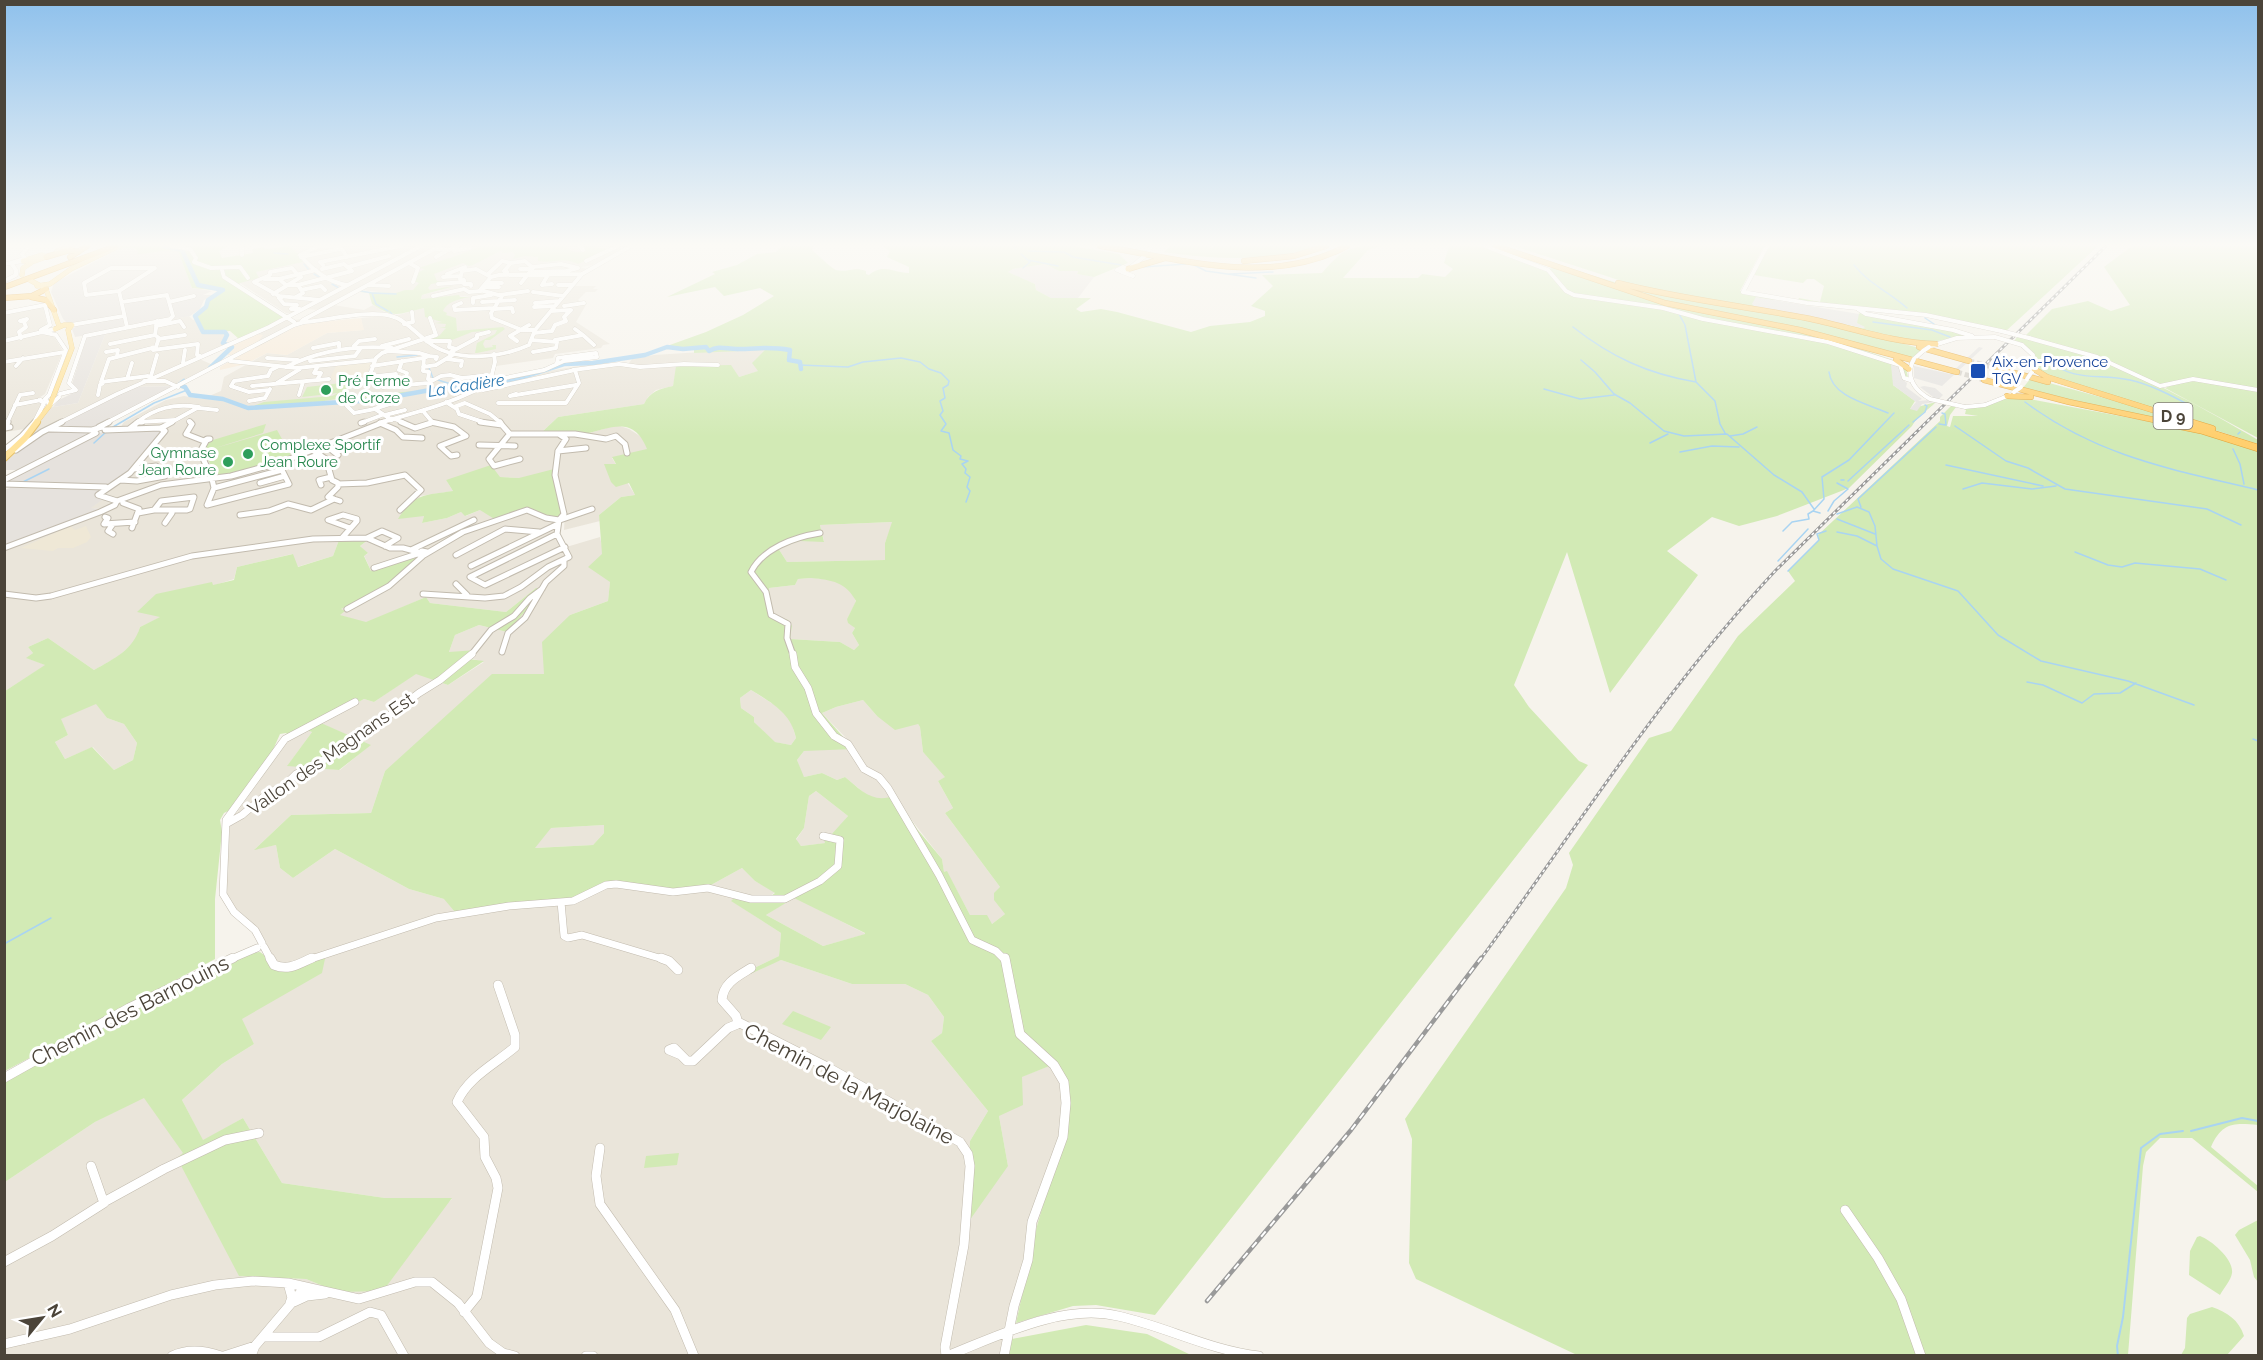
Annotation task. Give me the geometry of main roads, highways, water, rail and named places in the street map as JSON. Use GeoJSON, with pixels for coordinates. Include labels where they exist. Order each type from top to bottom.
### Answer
{"type":"FeatureCollection","features":[{"type":"Feature","properties":{"kind":"highway"},"geometry":{"type":"LineString","coordinates":[[1698,309],[1829,337],[1957,372]]}},
{"type":"Feature","properties":{"kind":"highway"},"geometry":{"type":"LineString","coordinates":[[1759,309],[1832,324],[1969,361]]}},
{"type":"Feature","properties":{"kind":"highway"},"geometry":{"type":"LineString","coordinates":[[1773,312],[1911,341],[1936,344]]}},
{"type":"Feature","properties":{"kind":"highway"},"geometry":{"type":"LineString","coordinates":[[1766,323],[1912,364]]}},
{"type":"Feature","properties":{"kind":"highway","name":"D 9"},"geometry":{"type":"LineString","coordinates":[[1996,368],[2162,413],[2222,432],[2259,447]]}},
{"type":"Feature","properties":{"kind":"highway"},"geometry":{"type":"LineString","coordinates":[[2032,371],[2222,432]]}},
{"type":"Feature","properties":{"kind":"highway","name":"D 9"},"geometry":{"type":"LineString","coordinates":[[1984,380],[2069,402],[2170,423],[2259,447]]}},
{"type":"Feature","properties":{"kind":"highway","name":"D 9"},"geometry":{"type":"LineString","coordinates":[[2007,396],[2025,396],[2170,423]]}},
{"type":"Feature","properties":{"kind":"main road"},"geometry":{"type":"LineString","coordinates":[[54,310],[58,329],[69,337]]}},
{"type":"Feature","properties":{"kind":"main road"},"geometry":{"type":"LineString","coordinates":[[57,318],[70,326]]}},
{"type":"Feature","properties":{"kind":"main road"},"geometry":{"type":"LineString","coordinates":[[58,329],[70,326]]}},
{"type":"Feature","properties":{"kind":"main road"},"geometry":{"type":"LineString","coordinates":[[4,459],[25,438],[53,398],[72,348],[69,337],[70,326]]}},
{"type":"Feature","properties":{"kind":"waterway","name":"La Cadière"},"geometry":{"type":"LineString","coordinates":[[203,309],[195,316],[203,332],[225,332],[227,335],[223,343],[232,347],[210,368]]}},
{"type":"Feature","properties":{"kind":"waterway"},"geometry":{"type":"LineString","coordinates":[[1679,314],[1685,325],[1696,382]]}},
{"type":"Feature","properties":{"kind":"waterway"},"geometry":{"type":"LineString","coordinates":[[1925,318],[1934,324]]}},
{"type":"Feature","properties":{"kind":"waterway"},"geometry":{"type":"LineString","coordinates":[[1873,322],[1932,330],[1950,337]]}},
{"type":"Feature","properties":{"kind":"waterway"},"geometry":{"type":"LineString","coordinates":[[1573,327],[1587,338],[1631,363],[1678,379],[1696,382]]}},
{"type":"Feature","properties":{"kind":"waterway","name":"La Cadière"},"geometry":{"type":"LineString","coordinates":[[184,381],[179,385],[185,387],[190,395],[223,399],[248,408],[375,400],[447,387],[510,381],[564,364],[593,363],[645,355],[667,347],[683,349],[706,347],[709,351],[719,348],[790,350],[789,360],[800,362],[801,369]]}},
{"type":"Feature","properties":{"kind":"waterway"},"geometry":{"type":"LineString","coordinates":[[397,357],[417,355]]}},
{"type":"Feature","properties":{"kind":"waterway"},"geometry":{"type":"LineString","coordinates":[[800,365],[848,367],[863,362],[901,358],[920,362],[929,369],[941,373],[949,381],[948,385],[943,388],[945,398],[940,401],[943,411],[940,415],[946,424],[941,431],[949,433],[953,450],[961,456],[960,459],[968,461],[962,464],[966,469],[965,473],[970,477],[967,487],[970,491],[966,502]]}},
{"type":"Feature","properties":{"kind":"waterway"},"geometry":{"type":"LineString","coordinates":[[2046,359],[2057,367],[2077,374],[2138,382],[2191,406]]}},
{"type":"Feature","properties":{"kind":"waterway"},"geometry":{"type":"LineString","coordinates":[[1581,360],[1614,394],[1630,403],[1664,431],[1684,436],[1727,434],[1774,475],[1802,492],[1814,509]]}},
{"type":"Feature","properties":{"kind":"waterway"},"geometry":{"type":"LineString","coordinates":[[429,368],[433,378]]}},
{"type":"Feature","properties":{"kind":"waterway"},"geometry":{"type":"LineString","coordinates":[[1829,372],[1832,381],[1844,394],[1888,413]]}},
{"type":"Feature","properties":{"kind":"waterway","name":"La Cadière"},"geometry":{"type":"LineString","coordinates":[[438,380],[454,385],[483,384]]}},
{"type":"Feature","properties":{"kind":"waterway"},"geometry":{"type":"LineString","coordinates":[[1696,382],[1715,401],[1720,424],[1725,433]]}},
{"type":"Feature","properties":{"kind":"waterway"},"geometry":{"type":"LineString","coordinates":[[1544,389],[1580,399],[1614,395]]}},
{"type":"Feature","properties":{"kind":"waterway"},"geometry":{"type":"LineString","coordinates":[[113,427],[154,403],[187,390]]}},
{"type":"Feature","properties":{"kind":"waterway"},"geometry":{"type":"LineString","coordinates":[[2025,402],[2080,436],[2137,459],[2258,490]]}},
{"type":"Feature","properties":{"kind":"waterway"},"geometry":{"type":"LineString","coordinates":[[1913,422],[1925,412],[1927,406],[1925,405]]}},
{"type":"Feature","properties":{"kind":"waterway"},"geometry":{"type":"LineString","coordinates":[[1813,511],[1824,499],[1822,477],[1849,460],[1894,413]]}},
{"type":"Feature","properties":{"kind":"waterway"},"geometry":{"type":"LineString","coordinates":[[1939,424],[1946,425],[1945,414],[1942,413]]}},
{"type":"Feature","properties":{"kind":"waterway"},"geometry":{"type":"LineString","coordinates":[[1848,481],[1909,425]]}},
{"type":"Feature","properties":{"kind":"waterway"},"geometry":{"type":"LineString","coordinates":[[1955,426],[2006,461],[2028,468],[2065,489],[2207,509],[2241,525]]}},
{"type":"Feature","properties":{"kind":"waterway"},"geometry":{"type":"LineString","coordinates":[[1730,436],[1743,434],[1757,427]]}},
{"type":"Feature","properties":{"kind":"waterway"},"geometry":{"type":"LineString","coordinates":[[1861,507],[1858,499],[1936,427]]}},
{"type":"Feature","properties":{"kind":"waterway"},"geometry":{"type":"LineString","coordinates":[[94,443],[106,432]]}},
{"type":"Feature","properties":{"kind":"waterway"},"geometry":{"type":"LineString","coordinates":[[1650,443],[1668,434]]}},
{"type":"Feature","properties":{"kind":"waterway"},"geometry":{"type":"LineString","coordinates":[[1680,452],[1712,446],[1739,447]]}},
{"type":"Feature","properties":{"kind":"waterway"},"geometry":{"type":"LineString","coordinates":[[2233,449],[2240,464],[2244,484]]}},
{"type":"Feature","properties":{"kind":"waterway"},"geometry":{"type":"LineString","coordinates":[[1946,465],[2043,486]]}},
{"type":"Feature","properties":{"kind":"waterway"},"geometry":{"type":"LineString","coordinates":[[23,482],[49,469]]}},
{"type":"Feature","properties":{"kind":"waterway"},"geometry":{"type":"LineString","coordinates":[[1828,511],[1834,501],[1848,489],[1837,483]]}},
{"type":"Feature","properties":{"kind":"waterway"},"geometry":{"type":"LineString","coordinates":[[1963,489],[1982,483],[2032,489],[2056,486]]}},
{"type":"Feature","properties":{"kind":"waterway"},"geometry":{"type":"LineString","coordinates":[[1837,514],[1857,507],[1869,512],[1875,526],[1877,546]]}},
{"type":"Feature","properties":{"kind":"waterway"},"geometry":{"type":"LineString","coordinates":[[1783,531],[1792,522],[1809,519],[1808,514],[1813,511]]}},
{"type":"Feature","properties":{"kind":"waterway"},"geometry":{"type":"LineString","coordinates":[[1813,511],[1820,513]]}},
{"type":"Feature","properties":{"kind":"waterway"},"geometry":{"type":"LineString","coordinates":[[1837,519],[1875,534]]}},
{"type":"Feature","properties":{"kind":"waterway"},"geometry":{"type":"LineString","coordinates":[[1778,561],[1808,529]]}},
{"type":"Feature","properties":{"kind":"waterway"},"geometry":{"type":"LineString","coordinates":[[1788,571],[1819,540],[1817,534],[1826,531]]}},
{"type":"Feature","properties":{"kind":"waterway"},"geometry":{"type":"LineString","coordinates":[[1837,532],[1857,536],[1877,546]]}},
{"type":"Feature","properties":{"kind":"waterway"},"geometry":{"type":"LineString","coordinates":[[1877,546],[1881,559],[1893,569],[1958,591],[1998,635],[2041,661],[2135,684]]}},
{"type":"Feature","properties":{"kind":"waterway"},"geometry":{"type":"LineString","coordinates":[[2075,552],[2108,565],[2122,567],[2135,563],[2200,569],[2226,580]]}},
{"type":"Feature","properties":{"kind":"waterway"},"geometry":{"type":"LineString","coordinates":[[2027,682],[2043,685],[2082,703],[2094,694],[2120,693],[2135,684]]}},
{"type":"Feature","properties":{"kind":"waterway"},"geometry":{"type":"LineString","coordinates":[[2135,684],[2194,705]]}},
{"type":"Feature","properties":{"kind":"waterway"},"geometry":{"type":"LineString","coordinates":[[2253,739],[2258,741]]}},
{"type":"Feature","properties":{"kind":"waterway"},"geometry":{"type":"LineString","coordinates":[[4,944],[51,918]]}},
{"type":"Feature","properties":{"kind":"waterway"},"geometry":{"type":"LineString","coordinates":[[2191,1131],[2242,1118],[2258,1121]]}},
{"type":"Feature","properties":{"kind":"waterway"},"geometry":{"type":"LineString","coordinates":[[2118,1356],[2117,1346],[2123,1317],[2141,1148],[2160,1134],[2183,1131]]}},
{"type":"Feature","properties":{"kind":"tunnel"},"geometry":{"type":"LineString","coordinates":[[1969,361],[1996,368]]}},
{"type":"Feature","properties":{"kind":"tunnel"},"geometry":{"type":"LineString","coordinates":[[1957,372],[1984,380]]}},
{"type":"Feature","properties":{"kind":"railway"},"geometry":{"type":"LineString","coordinates":[[1480,960],[1622,760],[1695,664],[1735,616],[1776,570],[2041,309]]}},
{"type":"Feature","properties":{"kind":"railway"},"geometry":{"type":"LineString","coordinates":[[1207,1301],[1351,1130],[1481,958]]}},
{"type":"Feature","properties":{"kind":"place","name":"Aix-en-Provence TGV"},"geometry":{"type":"Point","coordinates":[1978,371]}},
{"type":"Feature","properties":{"kind":"place","name":"Pré Ferme de Croze"},"geometry":{"type":"Point","coordinates":[326,390]}},
{"type":"Feature","properties":{"kind":"place","name":"Complexe Sportif Jean Roure"},"geometry":{"type":"Point","coordinates":[248,454]}},
{"type":"Feature","properties":{"kind":"place","name":"Gymnase Jean Roure"},"geometry":{"type":"Point","coordinates":[228,462]}}]}
